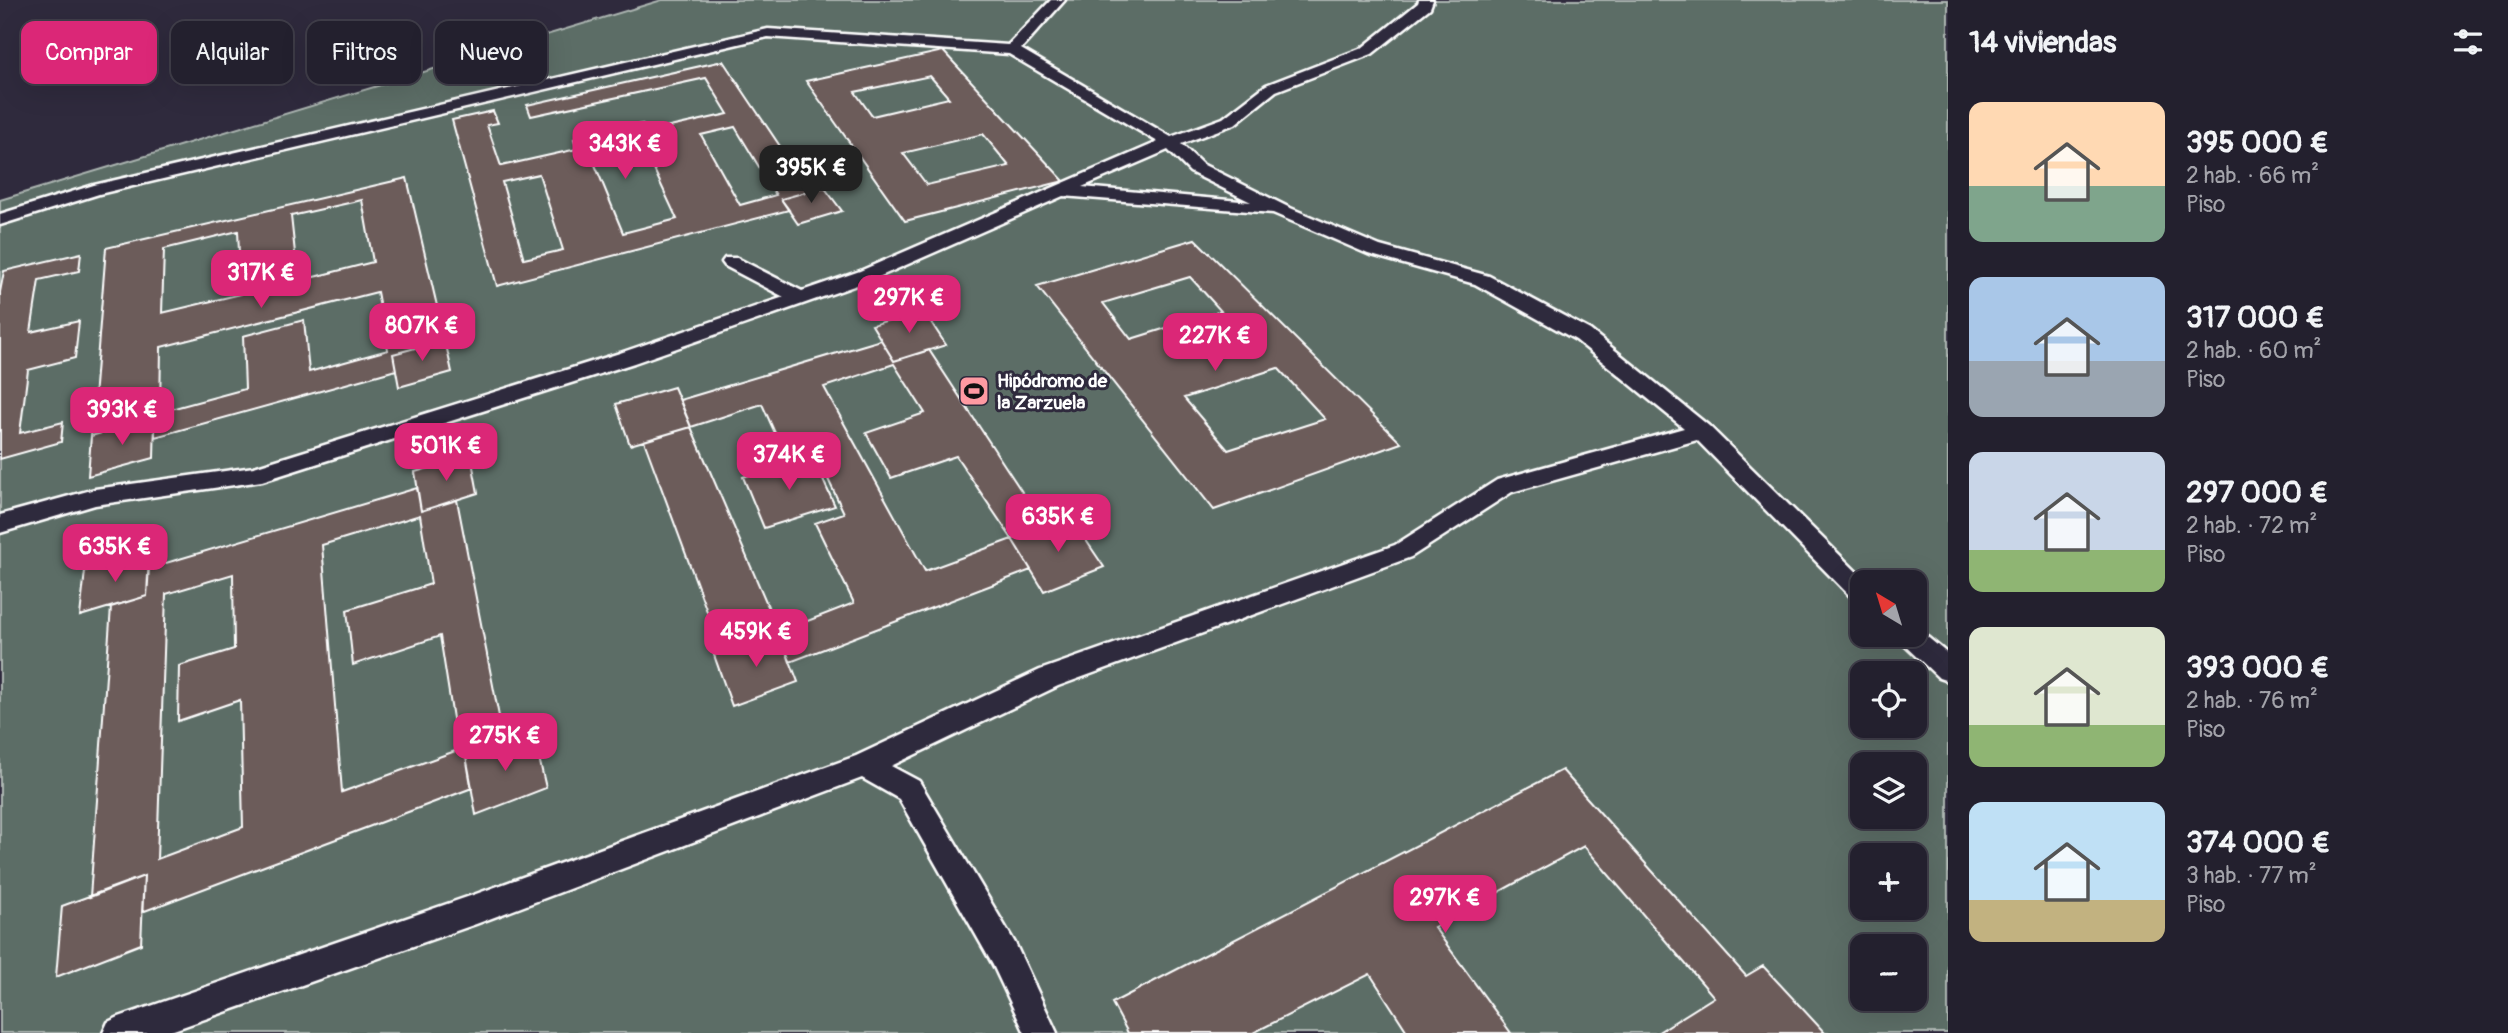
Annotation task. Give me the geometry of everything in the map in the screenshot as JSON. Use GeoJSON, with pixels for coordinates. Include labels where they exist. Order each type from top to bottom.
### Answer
{"type":"FeatureCollection","features":[{"type":"Feature","properties":{"kind":"lane"},"geometry":{"type":"LineString","coordinates":[[1012,50],[1058,0]]}},
{"type":"Feature","properties":{"kind":"lane"},"geometry":{"type":"LineString","coordinates":[[0,524],[95,497],[254,475],[627,358],[867,275],[1170,143],[1229,121],[1271,88],[1367,51],[1425,5],[1426,0]]}},
{"type":"Feature","properties":{"kind":"lane"},"geometry":{"type":"LineString","coordinates":[[0,220],[94,190],[768,33],[1012,50],[1170,143],[1196,168],[1282,211],[1374,250],[1482,279],[1583,335],[1702,431],[1850,580]]}},
{"type":"Feature","properties":{"kind":"lane"},"geometry":{"type":"LineString","coordinates":[[1061,191],[1282,211]]}},
{"type":"Feature","properties":{"kind":"lane"},"geometry":{"type":"LineString","coordinates":[[731,262],[799,297]]}},
{"type":"Feature","properties":{"kind":"lane"},"geometry":{"type":"LineString","coordinates":[[118,1033],[476,909],[864,765],[1049,678],[1403,551],[1505,486],[1702,431]]}},
{"type":"Feature","properties":{"kind":"lane"},"geometry":{"type":"LineString","coordinates":[[1924,648],[1948,670]]}},
{"type":"Feature","properties":{"kind":"lane"},"geometry":{"type":"LineString","coordinates":[[864,765],[908,790],[1004,954],[1041,1033]]}},
{"type":"Feature","properties":{"kind":"green space","name":"Hipódromo de la Zarzuela"},"geometry":{"type":"Polygon","coordinates":[[[662,0],[1948,0],[1948,1033],[0,1033],[0,200],[384,84],[421,84],[421,73],[435,69],[435,84],[547,84],[547,35],[662,0]]]}},
{"type":"Feature","properties":{"kind":"building"},"geometry":{"type":"Polygon","coordinates":[[[943,51],[1064,181],[905,221],[806,81],[943,51]],[[930,76],[855,92],[872,116],[949,98],[930,76]],[[983,134],[903,153],[927,185],[1009,166],[983,134]]]}},
{"type":"Feature","properties":{"kind":"building"},"geometry":{"type":"Polygon","coordinates":[[[723,61],[810,191],[781,199],[789,210],[497,286],[452,120],[493,111],[498,123],[487,125],[501,166],[577,149],[574,139],[642,124],[647,132],[728,114],[706,78],[531,116],[527,105],[723,61]],[[735,127],[701,135],[740,205],[776,195],[735,127]],[[644,148],[593,160],[623,233],[677,219],[644,148]],[[539,174],[502,182],[524,259],[563,250],[539,174]]]}},
{"type":"Feature","properties":{"kind":"building"},"geometry":{"type":"Polygon","coordinates":[[[407,178],[445,340],[393,354],[396,370],[155,437],[155,418],[91,436],[106,248],[407,178]],[[362,200],[291,216],[298,281],[373,262],[362,200]],[[238,231],[164,249],[162,313],[241,294],[238,231]],[[377,292],[161,347],[160,412],[245,389],[243,336],[304,320],[309,372],[388,350],[377,292]]]}},
{"type":"Feature","properties":{"kind":"building"},"geometry":{"type":"Polygon","coordinates":[[[824,187],[842,211],[798,224],[781,199],[824,187]]]}},
{"type":"Feature","properties":{"kind":"building"},"geometry":{"type":"Polygon","coordinates":[[[1195,239],[1401,443],[1214,510],[1037,286],[1195,239]],[[1190,277],[1103,303],[1131,339],[1221,311],[1190,277]],[[1278,368],[1184,398],[1228,450],[1325,419],[1278,368]]]}},
{"type":"Feature","properties":{"kind":"building"},"geometry":{"type":"Polygon","coordinates":[[[81,253],[79,271],[39,280],[31,332],[79,321],[75,358],[28,370],[20,433],[63,422],[61,442],[0,459],[0,292],[4,271],[81,253]]]}},
{"type":"Feature","properties":{"kind":"building"},"geometry":{"type":"Polygon","coordinates":[[[923,310],[946,345],[894,361],[872,325],[923,310]]]}},
{"type":"Feature","properties":{"kind":"building"},"geometry":{"type":"Polygon","coordinates":[[[445,340],[452,372],[399,387],[393,354],[445,340]]]}},
{"type":"Feature","properties":{"kind":"building"},"geometry":{"type":"Polygon","coordinates":[[[881,340],[894,361],[929,350],[1045,527],[1012,539],[1031,570],[790,662],[779,632],[854,603],[815,523],[844,513],[811,443],[783,451],[762,404],[691,427],[680,400],[881,340]],[[894,364],[824,387],[925,571],[1012,539],[956,456],[891,478],[866,433],[925,413],[894,364]]]}},
{"type":"Feature","properties":{"kind":"building"},"geometry":{"type":"Polygon","coordinates":[[[674,387],[691,427],[630,445],[616,404],[674,387]]]}},
{"type":"Feature","properties":{"kind":"building"},"geometry":{"type":"Polygon","coordinates":[[[155,418],[154,458],[88,476],[91,436],[155,418]]]}},
{"type":"Feature","properties":{"kind":"building"},"geometry":{"type":"Polygon","coordinates":[[[691,427],[779,632],[722,652],[644,441],[691,427]]]}},
{"type":"Feature","properties":{"kind":"building"},"geometry":{"type":"Polygon","coordinates":[[[471,456],[478,493],[421,511],[415,472],[471,456]]]}},
{"type":"Feature","properties":{"kind":"building"},"geometry":{"type":"Polygon","coordinates":[[[812,456],[835,506],[764,528],[743,477],[812,456]]]}},
{"type":"Feature","properties":{"kind":"building"},"geometry":{"type":"Polygon","coordinates":[[[417,488],[421,511],[457,500],[504,742],[466,756],[472,788],[142,912],[144,876],[90,897],[111,607],[147,596],[149,568],[417,488]],[[420,515],[322,545],[342,792],[458,750],[440,636],[353,665],[347,610],[431,584],[420,515]],[[233,574],[166,594],[157,859],[243,827],[240,700],[178,721],[179,666],[234,649],[233,574]]]}},
{"type":"Feature","properties":{"kind":"building"},"geometry":{"type":"Polygon","coordinates":[[[1071,518],[1104,567],[1044,591],[1012,539],[1071,518]]]}},
{"type":"Feature","properties":{"kind":"building"},"geometry":{"type":"Polygon","coordinates":[[[149,553],[147,596],[80,616],[85,571],[149,553]]]}},
{"type":"Feature","properties":{"kind":"building"},"geometry":{"type":"Polygon","coordinates":[[[779,632],[798,682],[732,706],[714,655],[779,632]]]}},
{"type":"Feature","properties":{"kind":"building"},"geometry":{"type":"Polygon","coordinates":[[[533,732],[546,788],[476,815],[466,756],[533,732]]]}},
{"type":"Feature","properties":{"kind":"building"},"geometry":{"type":"Polygon","coordinates":[[[1562,770],[1746,976],[1763,966],[1825,1033],[1657,1033],[1714,997],[1584,846],[1434,927],[1511,1033],[1408,1033],[1370,974],[1253,1033],[1128,1033],[1112,1003],[1562,770]]]}},
{"type":"Feature","properties":{"kind":"building"},"geometry":{"type":"Polygon","coordinates":[[[144,876],[141,944],[56,977],[62,906],[144,876]]]}},
{"type":"Feature","properties":{"kind":"place","name":"Hipódromo de la Zarzuela"},"geometry":{"type":"Point","coordinates":[974,391]}}]}
